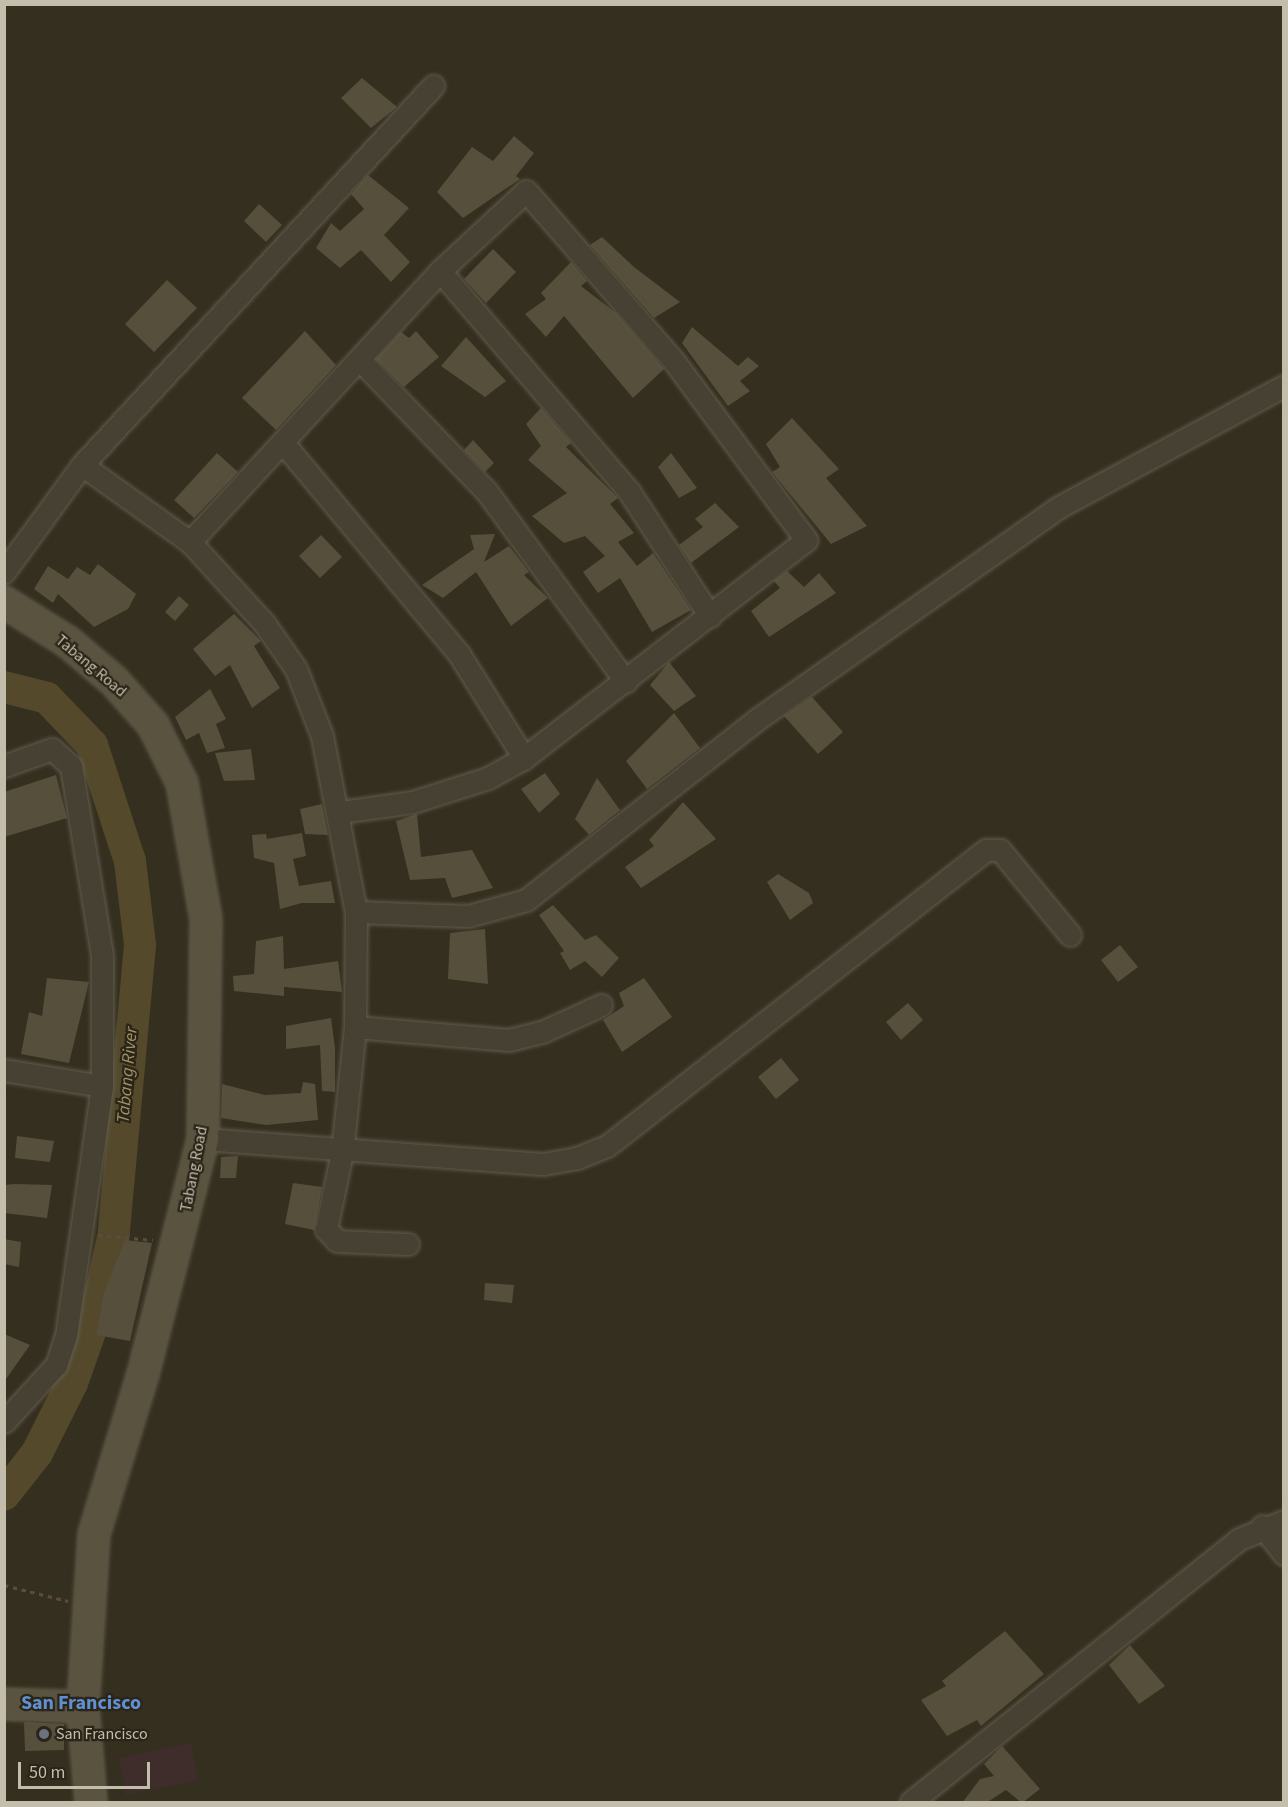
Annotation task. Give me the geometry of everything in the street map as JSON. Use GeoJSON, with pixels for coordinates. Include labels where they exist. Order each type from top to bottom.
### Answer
{"type":"FeatureCollection","features":[{"type":"Feature","properties":{"kind":"main road","name":"Tabang Road"},"geometry":{"type":"LineString","coordinates":[[4,602],[114,681],[153,725],[182,783],[206,920],[203,1139],[143,1374],[94,1534],[87,1606],[83,1707],[91,1803]]}},
{"type":"Feature","properties":{"kind":"main road"},"geometry":{"type":"LineString","coordinates":[[4,1704],[83,1707]]}},
{"type":"Feature","properties":{"kind":"street"},"geometry":{"type":"LineString","coordinates":[[4,572],[82,465],[433,86]]}},
{"type":"Feature","properties":{"kind":"street"},"geometry":{"type":"LineString","coordinates":[[190,542],[361,361],[440,271],[526,191],[720,419],[806,540],[626,682],[524,758],[488,778],[413,802],[340,812]]}},
{"type":"Feature","properties":{"kind":"street"},"geometry":{"type":"LineString","coordinates":[[440,271],[630,493],[710,616]]}},
{"type":"Feature","properties":{"kind":"street"},"geometry":{"type":"LineString","coordinates":[[361,361],[487,492],[626,682]]}},
{"type":"Feature","properties":{"kind":"street"},"geometry":{"type":"LineString","coordinates":[[356,912],[468,916],[526,900],[756,720],[1059,507],[1284,386]]}},
{"type":"Feature","properties":{"kind":"street"},"geometry":{"type":"LineString","coordinates":[[284,444],[459,654],[524,758]]}},
{"type":"Feature","properties":{"kind":"street"},"geometry":{"type":"LineString","coordinates":[[82,465],[190,542],[264,622],[296,669],[322,736],[340,812],[356,912],[355,1027],[342,1152],[329,1235],[337,1241],[408,1244]]}},
{"type":"Feature","properties":{"kind":"street"},"geometry":{"type":"LineString","coordinates":[[4,766],[52,749],[71,766],[102,956],[102,1086],[66,1335],[56,1365],[4,1422]]}},
{"type":"Feature","properties":{"kind":"street"},"geometry":{"type":"LineString","coordinates":[[203,1139],[342,1152],[543,1164],[607,1146],[986,850],[1000,850],[1070,935]]}},
{"type":"Feature","properties":{"kind":"street"},"geometry":{"type":"LineString","coordinates":[[355,1027],[509,1040],[542,1032],[601,1005]]}},
{"type":"Feature","properties":{"kind":"street"},"geometry":{"type":"LineString","coordinates":[[4,1070],[102,1086]]}},
{"type":"Feature","properties":{"kind":"street"},"geometry":{"type":"LineString","coordinates":[[911,1803],[1221,1553],[1262,1526],[1284,1521]]}},
{"type":"Feature","properties":{"kind":"street"},"geometry":{"type":"LineString","coordinates":[[1262,1526],[1284,1554]]}},
{"type":"Feature","properties":{"kind":"path"},"geometry":{"type":"LineString","coordinates":[[101,1236],[132,1235]]}},
{"type":"Feature","properties":{"kind":"path"},"geometry":{"type":"LineString","coordinates":[[4,1585],[87,1606]]}},
{"type":"Feature","properties":{"kind":"shaded area"},"geometry":{"type":"Polygon","coordinates":[[[191,1743],[198,1780],[126,1795],[119,1758],[191,1743]]]}},
{"type":"Feature","properties":{"kind":"building"},"geometry":{"type":"Polygon","coordinates":[[[362,78],[397,107],[371,128],[341,98],[362,78]]]}},
{"type":"Feature","properties":{"kind":"building"},"geometry":{"type":"Polygon","coordinates":[[[514,136],[534,153],[516,176],[520,179],[463,218],[437,192],[472,147],[493,161],[514,136]]]}},
{"type":"Feature","properties":{"kind":"building"},"geometry":{"type":"Polygon","coordinates":[[[368,175],[409,208],[384,235],[410,262],[391,282],[361,250],[340,268],[316,248],[331,223],[340,231],[364,209],[351,194],[368,175]]]}},
{"type":"Feature","properties":{"kind":"building"},"geometry":{"type":"Polygon","coordinates":[[[259,204],[282,225],[266,242],[244,221],[259,204]]]}},
{"type":"Feature","properties":{"kind":"building"},"geometry":{"type":"Polygon","coordinates":[[[602,237],[634,267],[680,302],[654,318],[590,245],[602,237]]]}},
{"type":"Feature","properties":{"kind":"building"},"geometry":{"type":"Polygon","coordinates":[[[493,249],[516,272],[486,303],[464,279],[493,249]]]}},
{"type":"Feature","properties":{"kind":"building"},"geometry":{"type":"Polygon","coordinates":[[[571,262],[587,281],[581,286],[616,313],[664,369],[633,398],[564,316],[546,337],[525,314],[546,299],[541,293],[571,262]]]}},
{"type":"Feature","properties":{"kind":"building"},"geometry":{"type":"Polygon","coordinates":[[[167,280],[197,308],[154,352],[125,324],[167,280]]]}},
{"type":"Feature","properties":{"kind":"building"},"geometry":{"type":"Polygon","coordinates":[[[692,327],[738,366],[748,357],[759,366],[740,381],[750,391],[728,406],[682,343],[692,327]]]}},
{"type":"Feature","properties":{"kind":"building"},"geometry":{"type":"Polygon","coordinates":[[[305,331],[336,365],[276,430],[242,398],[305,331]]]}},
{"type":"Feature","properties":{"kind":"building"},"geometry":{"type":"Polygon","coordinates":[[[416,331],[439,357],[404,387],[376,359],[401,332],[409,338],[416,331]]]}},
{"type":"Feature","properties":{"kind":"building"},"geometry":{"type":"Polygon","coordinates":[[[466,337],[506,381],[485,397],[441,366],[466,337]]]}},
{"type":"Feature","properties":{"kind":"building"},"geometry":{"type":"Polygon","coordinates":[[[541,408],[571,443],[566,447],[618,498],[610,504],[634,533],[618,542],[637,566],[653,553],[691,610],[652,632],[620,578],[598,593],[583,572],[605,556],[585,536],[564,543],[532,516],[567,493],[528,460],[541,446],[526,424],[541,408]]]}},
{"type":"Feature","properties":{"kind":"building"},"geometry":{"type":"Polygon","coordinates":[[[792,418],[839,469],[826,478],[867,526],[831,544],[772,472],[780,467],[766,444],[792,418]]]}},
{"type":"Feature","properties":{"kind":"building"},"geometry":{"type":"Polygon","coordinates":[[[473,440],[494,463],[485,472],[464,450],[473,440]]]}},
{"type":"Feature","properties":{"kind":"building"},"geometry":{"type":"Polygon","coordinates":[[[217,453],[238,472],[194,518],[174,500],[217,453]]]}},
{"type":"Feature","properties":{"kind":"building"},"geometry":{"type":"Polygon","coordinates":[[[671,453],[697,488],[679,498],[658,467],[671,453]]]}},
{"type":"Feature","properties":{"kind":"building"},"geometry":{"type":"Polygon","coordinates":[[[715,503],[739,527],[691,563],[679,545],[703,527],[695,519],[715,503]]]}},
{"type":"Feature","properties":{"kind":"building"},"geometry":{"type":"Polygon","coordinates":[[[495,534],[484,562],[509,546],[529,572],[524,575],[548,598],[511,626],[476,572],[443,598],[422,585],[474,549],[470,535],[495,534]]]}},
{"type":"Feature","properties":{"kind":"building"},"geometry":{"type":"Polygon","coordinates":[[[321,535],[342,557],[320,578],[299,556],[321,535]]]}},
{"type":"Feature","properties":{"kind":"building"},"geometry":{"type":"Polygon","coordinates":[[[98,564],[136,594],[128,609],[94,627],[58,594],[53,603],[34,589],[48,566],[68,579],[77,567],[90,575],[98,564]]]}},
{"type":"Feature","properties":{"kind":"building"},"geometry":{"type":"Polygon","coordinates":[[[787,571],[804,587],[819,573],[836,593],[769,637],[751,611],[780,588],[774,581],[787,571]]]}},
{"type":"Feature","properties":{"kind":"building"},"geometry":{"type":"Polygon","coordinates":[[[179,596],[189,605],[175,621],[165,612],[179,596]]]}},
{"type":"Feature","properties":{"kind":"building"},"geometry":{"type":"Polygon","coordinates":[[[234,614],[261,641],[254,646],[280,688],[252,708],[230,665],[215,676],[193,649],[234,614]]]}},
{"type":"Feature","properties":{"kind":"building"},"geometry":{"type":"Polygon","coordinates":[[[669,662],[696,696],[674,711],[650,685],[669,662]]]}},
{"type":"Feature","properties":{"kind":"building"},"geometry":{"type":"Polygon","coordinates":[[[210,689],[226,719],[216,724],[225,748],[207,753],[199,733],[186,740],[175,717],[210,689]]]}},
{"type":"Feature","properties":{"kind":"building"},"geometry":{"type":"Polygon","coordinates":[[[812,697],[843,732],[818,754],[784,716],[812,697]]]}},
{"type":"Feature","properties":{"kind":"building"},"geometry":{"type":"Polygon","coordinates":[[[674,713],[700,748],[647,789],[626,761],[674,713]]]}},
{"type":"Feature","properties":{"kind":"building"},"geometry":{"type":"Polygon","coordinates":[[[251,749],[255,780],[224,781],[215,753],[251,749]]]}},
{"type":"Feature","properties":{"kind":"building"},"geometry":{"type":"Polygon","coordinates":[[[545,773],[560,794],[539,813],[521,789],[545,773]]]}},
{"type":"Feature","properties":{"kind":"building"},"geometry":{"type":"Polygon","coordinates":[[[56,775],[67,818],[4,837],[4,792],[56,775]]]}},
{"type":"Feature","properties":{"kind":"building"},"geometry":{"type":"Polygon","coordinates":[[[597,778],[620,810],[589,835],[575,819],[597,778]]]}},
{"type":"Feature","properties":{"kind":"building"},"geometry":{"type":"Polygon","coordinates":[[[683,802],[716,839],[641,888],[625,867],[654,846],[649,840],[683,802]]]}},
{"type":"Feature","properties":{"kind":"building"},"geometry":{"type":"Polygon","coordinates":[[[322,804],[328,835],[305,834],[300,809],[322,804]]]}},
{"type":"Feature","properties":{"kind":"building"},"geometry":{"type":"Polygon","coordinates":[[[417,814],[421,857],[472,850],[493,888],[452,898],[445,878],[410,880],[396,821],[417,814]]]}},
{"type":"Feature","properties":{"kind":"building"},"geometry":{"type":"Polygon","coordinates":[[[302,833],[306,856],[293,859],[299,886],[331,881],[335,903],[302,903],[280,909],[274,863],[254,858],[252,835],[266,834],[267,839],[302,833]]]}},
{"type":"Feature","properties":{"kind":"building"},"geometry":{"type":"Polygon","coordinates":[[[778,874],[809,893],[813,903],[790,920],[767,882],[778,874]]]}},
{"type":"Feature","properties":{"kind":"building"},"geometry":{"type":"Polygon","coordinates":[[[553,905],[585,940],[596,935],[619,958],[602,977],[585,961],[570,970],[560,953],[564,951],[539,915],[553,905]]]}},
{"type":"Feature","properties":{"kind":"building"},"geometry":{"type":"Polygon","coordinates":[[[485,929],[488,984],[448,979],[450,933],[485,929]]]}},
{"type":"Feature","properties":{"kind":"building"},"geometry":{"type":"Polygon","coordinates":[[[283,936],[284,969],[338,961],[342,992],[284,987],[284,996],[234,991],[233,976],[254,974],[256,941],[283,936]]]}},
{"type":"Feature","properties":{"kind":"building"},"geometry":{"type":"Polygon","coordinates":[[[1120,945],[1138,967],[1118,982],[1101,960],[1120,945]]]}},
{"type":"Feature","properties":{"kind":"building"},"geometry":{"type":"Polygon","coordinates":[[[47,978],[89,982],[69,1063],[21,1054],[29,1012],[42,1016],[47,978]]]}},
{"type":"Feature","properties":{"kind":"building"},"geometry":{"type":"Polygon","coordinates":[[[644,978],[672,1017],[622,1052],[603,1020],[624,1006],[619,993],[644,978]]]}},
{"type":"Feature","properties":{"kind":"building"},"geometry":{"type":"Polygon","coordinates":[[[908,1003],[923,1020],[901,1040],[886,1022],[908,1003]]]}},
{"type":"Feature","properties":{"kind":"building"},"geometry":{"type":"Polygon","coordinates":[[[331,1018],[335,1048],[335,1092],[322,1091],[320,1045],[286,1049],[286,1026],[331,1018]]]}},
{"type":"Feature","properties":{"kind":"building"},"geometry":{"type":"Polygon","coordinates":[[[781,1058],[799,1080],[776,1099],[758,1077],[781,1058]]]}},
{"type":"Feature","properties":{"kind":"building"},"geometry":{"type":"Polygon","coordinates":[[[303,1082],[315,1084],[318,1120],[266,1125],[221,1118],[222,1084],[265,1095],[301,1093],[303,1082]]]}},
{"type":"Feature","properties":{"kind":"building"},"geometry":{"type":"Polygon","coordinates":[[[17,1136],[54,1141],[50,1162],[15,1158],[17,1136]]]}},
{"type":"Feature","properties":{"kind":"building"},"geometry":{"type":"Polygon","coordinates":[[[238,1156],[236,1178],[220,1178],[221,1157],[238,1156]]]}},
{"type":"Feature","properties":{"kind":"building"},"geometry":{"type":"Polygon","coordinates":[[[293,1183],[322,1187],[314,1230],[285,1224],[293,1183]]]}},
{"type":"Feature","properties":{"kind":"building"},"geometry":{"type":"Polygon","coordinates":[[[4,1185],[52,1185],[47,1218],[4,1213],[4,1185]]]}},
{"type":"Feature","properties":{"kind":"building"},"geometry":{"type":"Polygon","coordinates":[[[4,1239],[21,1242],[19,1267],[4,1264],[4,1239]]]}},
{"type":"Feature","properties":{"kind":"building"},"geometry":{"type":"Polygon","coordinates":[[[125,1240],[152,1243],[130,1341],[96,1335],[104,1292],[125,1240]]]}},
{"type":"Feature","properties":{"kind":"building"},"geometry":{"type":"Polygon","coordinates":[[[485,1283],[514,1285],[512,1303],[484,1300],[485,1283]]]}},
{"type":"Feature","properties":{"kind":"building"},"geometry":{"type":"Polygon","coordinates":[[[4,1334],[30,1345],[4,1382],[4,1334]]]}},
{"type":"Feature","properties":{"kind":"building"},"geometry":{"type":"Polygon","coordinates":[[[1005,1631],[1044,1674],[981,1726],[977,1720],[947,1736],[921,1700],[946,1686],[942,1681],[1005,1631]]]}},
{"type":"Feature","properties":{"kind":"building"},"geometry":{"type":"Polygon","coordinates":[[[1130,1645],[1165,1686],[1139,1704],[1109,1665],[1130,1645]]]}},
{"type":"Feature","properties":{"kind":"building","name":"San Francisco"},"geometry":{"type":"Polygon","coordinates":[[[24,1722],[64,1724],[64,1750],[25,1751],[24,1722]]]}},
{"type":"Feature","properties":{"kind":"building"},"geometry":{"type":"Polygon","coordinates":[[[1002,1746],[1040,1789],[1022,1803],[1006,1790],[986,1803],[962,1803],[980,1779],[994,1776],[984,1764],[1002,1746]]]}},
{"type":"Feature","properties":{"kind":"waterway","name":"Tabang River"},"geometry":{"type":"LineString","coordinates":[[4,687],[47,698],[92,745],[130,861],[140,945],[114,1233],[95,1318],[72,1383],[37,1453],[4,1495]]}},
{"type":"Feature","properties":{"kind":"place","name":"San Francisco"},"geometry":{"type":"Point","coordinates":[44,1734]}},
{"type":"Feature","properties":{"kind":"district","name":"San Francisco"},"geometry":{"type":"Point","coordinates":[81,1703]}}]}
